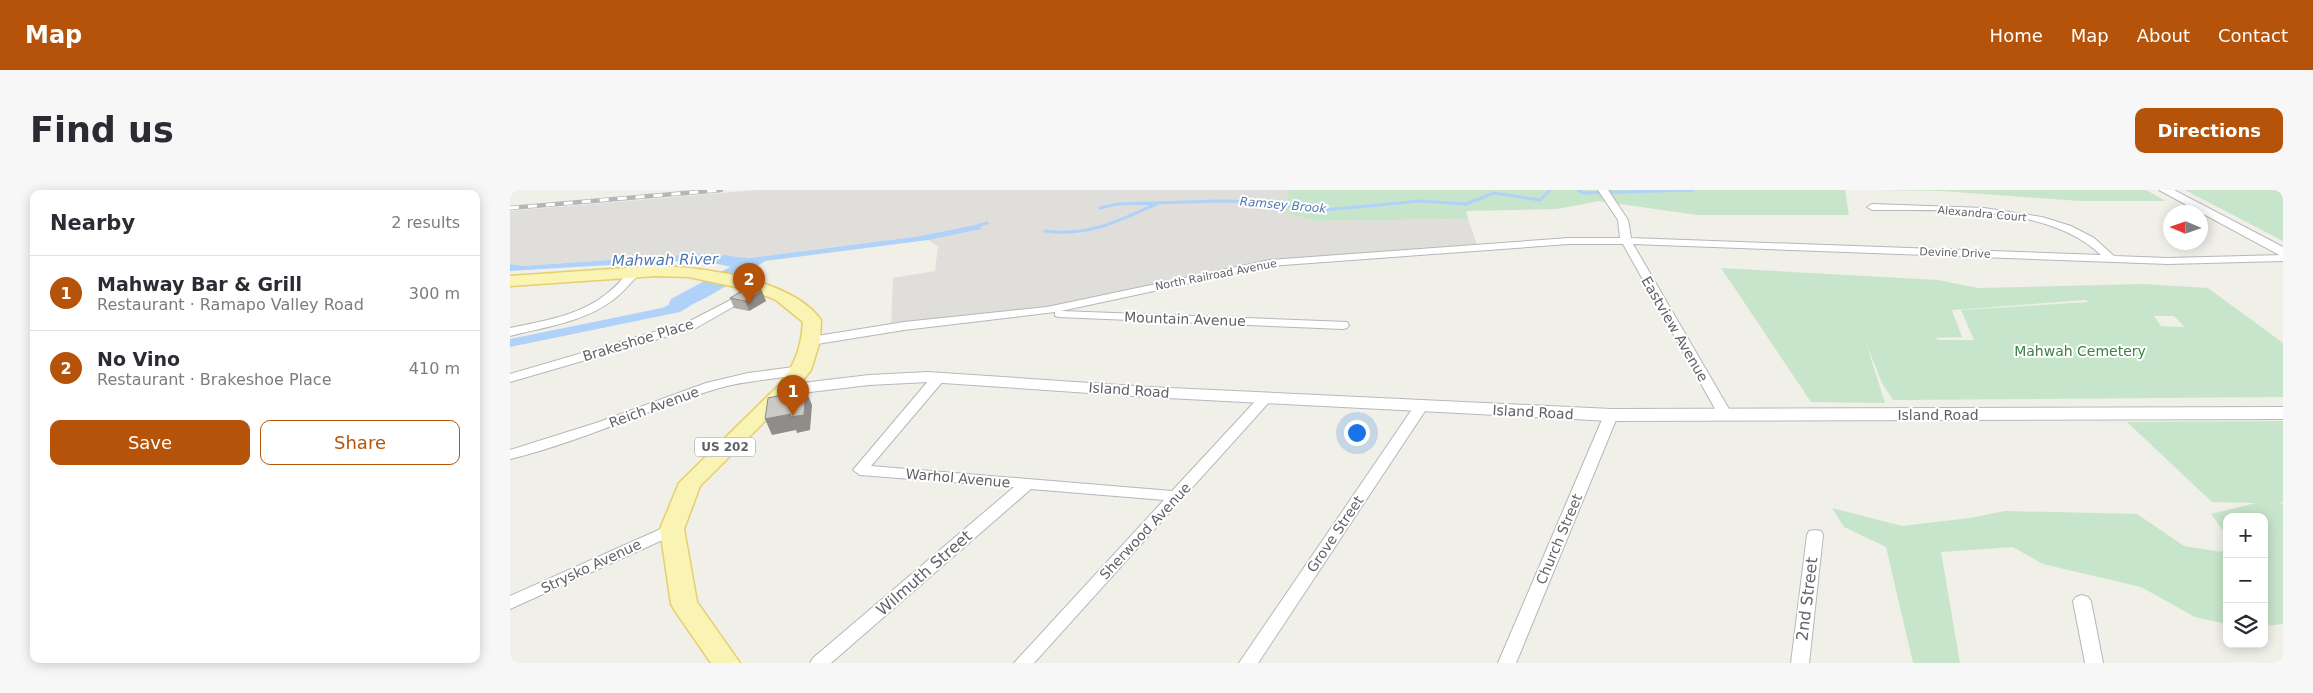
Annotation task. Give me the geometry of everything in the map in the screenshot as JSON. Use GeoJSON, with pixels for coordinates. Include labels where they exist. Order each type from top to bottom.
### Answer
{"type":"FeatureCollection","features":[{"type":"Feature","properties":{"kind":"main road","name":"US 202"},"geometry":{"type":"LineString","coordinates":[[510,281],[634,273],[689,272],[729,280],[782,296],[812,320],[811,341],[801,370],[786,390],[690,483],[672,529],[673,545],[684,604],[726,663]]}},
{"type":"Feature","properties":{"kind":"main road","name":"Island Road"},"geometry":{"type":"LineString","coordinates":[[786,390],[869,380],[939,377],[1266,398],[1612,415],[2149,415],[2283,412]]}},
{"type":"Feature","properties":{"kind":"street"},"geometry":{"type":"LineString","coordinates":[[2165,190],[2283,253]]}},
{"type":"Feature","properties":{"kind":"street"},"geometry":{"type":"LineString","coordinates":[[1605,192],[1623,220],[1626,240]]}},
{"type":"Feature","properties":{"kind":"street","name":"Alexandra Court"},"geometry":{"type":"LineString","coordinates":[[1872,207],[1997,213],[2028,217],[2078,233],[2110,258]]}},
{"type":"Feature","properties":{"kind":"street","name":"Devine Drive"},"geometry":{"type":"LineString","coordinates":[[1626,240],[2168,261],[2283,258]]}},
{"type":"Feature","properties":{"kind":"street","name":"North Railroad Avenue"},"geometry":{"type":"LineString","coordinates":[[811,341],[904,326],[1028,312],[1078,304],[1270,263],[1569,241],[1626,240]]}},
{"type":"Feature","properties":{"kind":"street","name":"Eastview Avenue"},"geometry":{"type":"LineString","coordinates":[[1626,240],[1726,416]]}},
{"type":"Feature","properties":{"kind":"street"},"geometry":{"type":"LineString","coordinates":[[510,332],[574,315],[595,306],[615,292],[634,273]]}},
{"type":"Feature","properties":{"kind":"street","name":"Brakeshoe Place"},"geometry":{"type":"LineString","coordinates":[[510,378],[692,325],[759,288]]}},
{"type":"Feature","properties":{"kind":"street","name":"Mountain Avenue"},"geometry":{"type":"LineString","coordinates":[[1028,312],[1343,326]]}},
{"type":"Feature","properties":{"kind":"street","name":"Reich Avenue"},"geometry":{"type":"LineString","coordinates":[[510,456],[711,386],[748,377],[801,370]]}},
{"type":"Feature","properties":{"kind":"street","name":"Warhol Avenue"},"geometry":{"type":"LineString","coordinates":[[939,377],[860,470],[1177,496]]}},
{"type":"Feature","properties":{"kind":"street","name":"Sherwood Avenue"},"geometry":{"type":"LineString","coordinates":[[1023,663],[1266,398]]}},
{"type":"Feature","properties":{"kind":"street","name":"Grove Street"},"geometry":{"type":"LineString","coordinates":[[1248,663],[1422,406]]}},
{"type":"Feature","properties":{"kind":"street","name":"Church Street"},"geometry":{"type":"LineString","coordinates":[[1507,663],[1612,415]]}},
{"type":"Feature","properties":{"kind":"street","name":"Wilmuth Street"},"geometry":{"type":"LineString","coordinates":[[819,663],[1028,483]]}},
{"type":"Feature","properties":{"kind":"street","name":"Strysko Avenue"},"geometry":{"type":"LineString","coordinates":[[510,603],[672,529]]}},
{"type":"Feature","properties":{"kind":"street","name":"2nd Street"},"geometry":{"type":"LineString","coordinates":[[1800,663],[1814,535]]}},
{"type":"Feature","properties":{"kind":"street"},"geometry":{"type":"LineString","coordinates":[[2082,601],[2094,663]]}},
{"type":"Feature","properties":{"kind":"shaded area"},"geometry":{"type":"Polygon","coordinates":[[[758,190],[1288,190],[1285,213],[1314,221],[1468,219],[1479,250],[1272,264],[1065,307],[891,329],[893,278],[935,271],[938,246],[921,236],[750,258],[695,254],[523,266],[510,264],[510,211],[758,190]]]}},
{"type":"Feature","properties":{"kind":"green space"},"geometry":{"type":"Polygon","coordinates":[[[1288,190],[1626,190],[1636,192],[1668,190],[1845,190],[1849,215],[1697,215],[1599,201],[1557,209],[1466,211],[1468,219],[1314,221],[1285,213],[1288,190]]]}},
{"type":"Feature","properties":{"kind":"green space"},"geometry":{"type":"Polygon","coordinates":[[[1875,190],[2146,190],[2166,201],[2080,201],[1943,191],[1875,190]]]}},
{"type":"Feature","properties":{"kind":"green space"},"geometry":{"type":"Polygon","coordinates":[[[2185,190],[2283,190],[2283,241],[2185,190]]]}},
{"type":"Feature","properties":{"kind":"green space","name":"Mahwah Cemetery"},"geometry":{"type":"Polygon","coordinates":[[[1721,268],[1938,280],[1978,288],[2143,284],[2208,288],[2283,343],[2283,397],[1893,400],[1882,383],[1866,343],[1885,403],[1811,402],[1721,268]],[[2086,300],[1952,310],[1962,337],[1935,338],[1939,340],[1974,340],[1961,310],[2088,302],[2086,300]],[[2154,316],[2161,326],[2185,327],[2174,316],[2154,316]]]}},
{"type":"Feature","properties":{"kind":"green space"},"geometry":{"type":"Polygon","coordinates":[[[2283,421],[2283,502],[2279,503],[2283,504],[2283,624],[2268,626],[2268,513],[2223,513],[2223,530],[2211,514],[2256,503],[2212,502],[2127,422],[2283,421]]]}},
{"type":"Feature","properties":{"kind":"green space"},"geometry":{"type":"Polygon","coordinates":[[[1832,508],[1902,526],[1970,518],[2005,511],[2137,514],[2184,546],[2222,552],[2223,549],[2223,623],[2195,617],[2141,587],[2043,564],[2013,547],[1941,552],[1960,663],[1913,663],[1886,547],[1844,527],[1832,508]]]}},
{"type":"Feature","properties":{"kind":"water"},"geometry":{"type":"Polygon","coordinates":[[[980,224],[981,229],[928,240],[765,261],[749,271],[718,264],[674,261],[510,271],[510,264],[523,266],[695,254],[750,258],[921,236],[980,224]]]}},
{"type":"Feature","properties":{"kind":"water"},"geometry":{"type":"Polygon","coordinates":[[[701,289],[713,292],[680,312],[510,347],[510,339],[662,308],[701,289]]]}},
{"type":"Feature","properties":{"kind":"building"},"geometry":{"type":"Polygon","coordinates":[[[747,288],[762,291],[745,301],[730,298],[747,288]]]}},
{"type":"Feature","properties":{"kind":"building"},"geometry":{"type":"Polygon","coordinates":[[[806,390],[804,415],[790,417],[791,414],[765,419],[768,398],[806,390]]]}},
{"type":"Feature","properties":{"kind":"waterway","name":"Ramsey Brook"},"geometry":{"type":"LineString","coordinates":[[1100,208],[1118,204],[1221,201],[1271,202],[1292,207],[1325,210],[1421,201],[1466,204],[1494,193],[1540,200],[1550,190]]}},
{"type":"Feature","properties":{"kind":"waterway","name":"Ramsey Brook"},"geometry":{"type":"LineString","coordinates":[[1578,190],[1583,193],[1693,190]]}},
{"type":"Feature","properties":{"kind":"waterway"},"geometry":{"type":"LineString","coordinates":[[1045,231],[1076,232],[1104,226],[1159,203]]}},
{"type":"Feature","properties":{"kind":"waterway","name":"Ramsey Brook"},"geometry":{"type":"LineString","coordinates":[[980,225],[987,223]]}},
{"type":"Feature","properties":{"kind":"waterway","name":"Mahwah River"},"geometry":{"type":"LineString","coordinates":[[678,303],[694,296],[748,264],[725,260]]}},
{"type":"Feature","properties":{"kind":"railway"},"geometry":{"type":"LineString","coordinates":[[510,208],[721,190]]}},
{"type":"Feature","properties":{"kind":"place","name":"No Vino"},"geometry":{"type":"Point","coordinates":[749,304]}},
{"type":"Feature","properties":{"kind":"place","name":"Mahway Bar & Grill"},"geometry":{"type":"Point","coordinates":[793,416]}}]}
